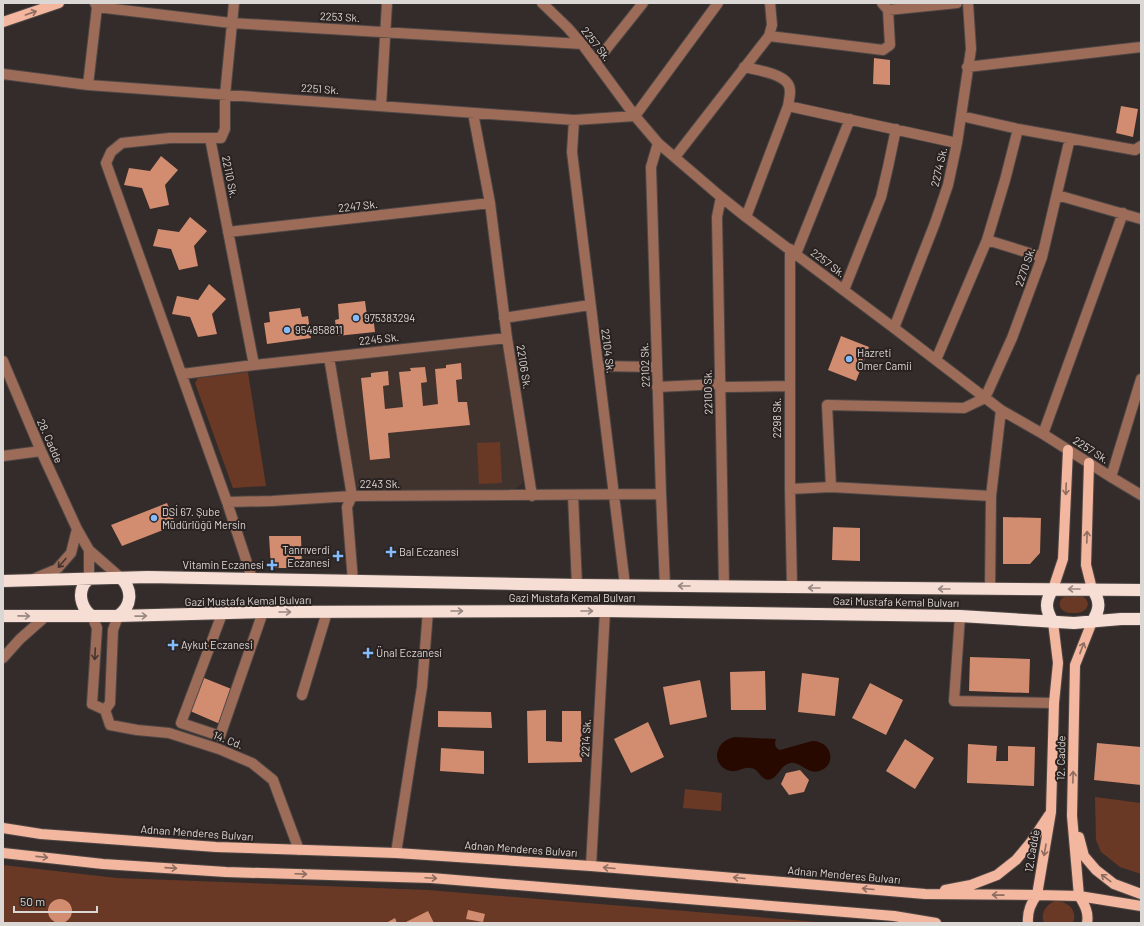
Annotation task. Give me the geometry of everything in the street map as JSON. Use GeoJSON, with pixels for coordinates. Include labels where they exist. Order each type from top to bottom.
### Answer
{"type":"FeatureCollection","features":[{"type":"Feature","properties":{"kind":"highway","name":"Gazi Mustafa Kemal Bulvarı"},"geometry":{"type":"LineString","coordinates":[[3,581],[121,578],[252,578],[792,588],[1141,590]]}},
{"type":"Feature","properties":{"kind":"highway"},"geometry":{"type":"LineString","coordinates":[[118,616],[126,609],[130,596],[129,589],[121,578]]}},
{"type":"Feature","properties":{"kind":"highway"},"geometry":{"type":"LineString","coordinates":[[89,579],[83,585],[81,597],[85,609],[92,616]]}},
{"type":"Feature","properties":{"kind":"highway"},"geometry":{"type":"LineString","coordinates":[[1053,589],[1047,601],[1048,614],[1053,622]]}},
{"type":"Feature","properties":{"kind":"highway"},"geometry":{"type":"LineString","coordinates":[[1092,589],[1096,594],[1098,607],[1097,614],[1092,622]]}},
{"type":"Feature","properties":{"kind":"highway","name":"Gazi Mustafa Kemal Bulvarı"},"geometry":{"type":"LineString","coordinates":[[3,616],[118,616],[263,612],[606,611],[960,616],[1074,623],[1120,619],[1141,619]]}},
{"type":"Feature","properties":{"kind":"main road"},"geometry":{"type":"LineString","coordinates":[[3,22],[59,3]]}},
{"type":"Feature","properties":{"kind":"main road"},"geometry":{"type":"LineString","coordinates":[[1053,589],[1063,559],[1068,450]]}},
{"type":"Feature","properties":{"kind":"main road"},"geometry":{"type":"LineString","coordinates":[[1089,463],[1086,565],[1092,589]]}},
{"type":"Feature","properties":{"kind":"main road","name":"12. Cadde"},"geometry":{"type":"LineString","coordinates":[[1051,812],[1054,703],[1058,663],[1053,622]]}},
{"type":"Feature","properties":{"kind":"main road","name":"12. Cadde"},"geometry":{"type":"LineString","coordinates":[[1079,896],[1072,816],[1075,666],[1092,622]]}},
{"type":"Feature","properties":{"kind":"main road"},"geometry":{"type":"LineString","coordinates":[[925,894],[972,885],[997,875],[1016,860],[1031,842],[1051,812]]}},
{"type":"Feature","properties":{"kind":"main road","name":"12.Cadde"},"geometry":{"type":"LineString","coordinates":[[1037,895],[1051,812]]}},
{"type":"Feature","properties":{"kind":"main road"},"geometry":{"type":"LineString","coordinates":[[1072,816],[1084,856],[1096,870],[1114,884],[1141,894]]}},
{"type":"Feature","properties":{"kind":"main road","name":"Adnan Menderes Bulvarı"},"geometry":{"type":"LineString","coordinates":[[3,828],[41,834],[201,846],[396,853],[591,866],[925,894],[1079,896],[1141,906]]}},
{"type":"Feature","properties":{"kind":"main road"},"geometry":{"type":"LineString","coordinates":[[3,854],[103,864],[226,872],[431,878],[886,916],[936,923]]}},
{"type":"Feature","properties":{"kind":"main road"},"geometry":{"type":"LineString","coordinates":[[1028,923],[1028,912],[1031,903],[1037,895]]}},
{"type":"Feature","properties":{"kind":"main road"},"geometry":{"type":"LineString","coordinates":[[1079,896],[1085,904],[1088,912],[1087,923]]}},
{"type":"Feature","properties":{"kind":"street"},"geometry":{"type":"LineString","coordinates":[[234,3],[231,23],[225,130],[221,138],[170,138],[122,143],[112,152],[106,163],[182,374],[252,578]]}},
{"type":"Feature","properties":{"kind":"street"},"geometry":{"type":"LineString","coordinates":[[381,106],[387,3]]}},
{"type":"Feature","properties":{"kind":"street"},"geometry":{"type":"LineString","coordinates":[[596,62],[643,3]]}},
{"type":"Feature","properties":{"kind":"street"},"geometry":{"type":"LineString","coordinates":[[635,116],[718,3]]}},
{"type":"Feature","properties":{"kind":"street"},"geometry":{"type":"LineString","coordinates":[[675,157],[769,36],[772,24],[770,3]]}},
{"type":"Feature","properties":{"kind":"street"},"geometry":{"type":"LineString","coordinates":[[769,36],[883,50],[890,45],[885,6],[957,3]]}},
{"type":"Feature","properties":{"kind":"street","name":"2274 Sk."},"geometry":{"type":"LineString","coordinates":[[894,328],[948,186],[957,143],[971,49],[968,3]]}},
{"type":"Feature","properties":{"kind":"street","name":"2257 Sk."},"geometry":{"type":"LineString","coordinates":[[545,4],[568,27],[582,44],[635,116],[658,143],[721,197],[1001,410],[1141,494]]}},
{"type":"Feature","properties":{"kind":"street"},"geometry":{"type":"LineString","coordinates":[[88,85],[96,5]]}},
{"type":"Feature","properties":{"kind":"street","name":"2253 Sk."},"geometry":{"type":"LineString","coordinates":[[96,5],[231,23],[582,44]]}},
{"type":"Feature","properties":{"kind":"street"},"geometry":{"type":"LineString","coordinates":[[968,67],[1141,47]]}},
{"type":"Feature","properties":{"kind":"street"},"geometry":{"type":"LineString","coordinates":[[744,67],[780,76],[788,84],[790,94],[788,106],[746,217]]}},
{"type":"Feature","properties":{"kind":"street","name":"2251 Sk."},"geometry":{"type":"LineString","coordinates":[[3,74],[88,85],[574,120],[635,116]]}},
{"type":"Feature","properties":{"kind":"street"},"geometry":{"type":"LineString","coordinates":[[788,106],[957,143]]}},
{"type":"Feature","properties":{"kind":"street","name":"22106 Sk."},"geometry":{"type":"LineString","coordinates":[[473,112],[490,203],[504,318],[532,496]]}},
{"type":"Feature","properties":{"kind":"street"},"geometry":{"type":"LineString","coordinates":[[960,116],[1018,129],[1138,148]]}},
{"type":"Feature","properties":{"kind":"street","name":"22104 Sk."},"geometry":{"type":"LineString","coordinates":[[574,120],[572,152],[625,585]]}},
{"type":"Feature","properties":{"kind":"street"},"geometry":{"type":"LineString","coordinates":[[793,252],[850,120]]}},
{"type":"Feature","properties":{"kind":"street"},"geometry":{"type":"LineString","coordinates":[[844,290],[881,196],[896,129]]}},
{"type":"Feature","properties":{"kind":"street"},"geometry":{"type":"LineString","coordinates":[[936,360],[987,240],[1018,129]]}},
{"type":"Feature","properties":{"kind":"street","name":"22110 Sk."},"geometry":{"type":"LineString","coordinates":[[210,138],[254,365]]}},
{"type":"Feature","properties":{"kind":"street","name":"2270 Sk."},"geometry":{"type":"LineString","coordinates":[[985,398],[1012,338],[1042,257],[1070,138]]}},
{"type":"Feature","properties":{"kind":"street","name":"22102 Sk."},"geometry":{"type":"LineString","coordinates":[[658,143],[651,167],[660,494],[665,586]]}},
{"type":"Feature","properties":{"kind":"street"},"geometry":{"type":"LineString","coordinates":[[1057,194],[1141,219]]}},
{"type":"Feature","properties":{"kind":"street","name":"22100 Sk."},"geometry":{"type":"LineString","coordinates":[[721,197],[717,216],[724,586]]}},
{"type":"Feature","properties":{"kind":"street","name":"2247 Sk."},"geometry":{"type":"LineString","coordinates":[[228,232],[490,203]]}},
{"type":"Feature","properties":{"kind":"street"},"geometry":{"type":"LineString","coordinates":[[1043,434],[1123,213]]}},
{"type":"Feature","properties":{"kind":"street"},"geometry":{"type":"LineString","coordinates":[[987,240],[1042,257]]}},
{"type":"Feature","properties":{"kind":"street","name":"2298 Sk."},"geometry":{"type":"LineString","coordinates":[[792,588],[789,386],[793,252]]}},
{"type":"Feature","properties":{"kind":"street"},"geometry":{"type":"LineString","coordinates":[[504,318],[590,305]]}},
{"type":"Feature","properties":{"kind":"street","name":"2245 Sk."},"geometry":{"type":"LineString","coordinates":[[182,374],[507,338]]}},
{"type":"Feature","properties":{"kind":"street"},"geometry":{"type":"LineString","coordinates":[[329,357],[352,496],[347,507],[353,581]]}},
{"type":"Feature","properties":{"kind":"street","name":"28. Cadde"},"geometry":{"type":"LineString","coordinates":[[3,361],[41,451],[77,529],[89,550],[121,578]]}},
{"type":"Feature","properties":{"kind":"street"},"geometry":{"type":"LineString","coordinates":[[598,366],[656,367]]}},
{"type":"Feature","properties":{"kind":"street"},"geometry":{"type":"LineString","coordinates":[[1111,477],[1141,379]]}},
{"type":"Feature","properties":{"kind":"street"},"geometry":{"type":"LineString","coordinates":[[657,387],[720,384],[725,387],[789,386]]}},
{"type":"Feature","properties":{"kind":"street"},"geometry":{"type":"LineString","coordinates":[[831,487],[827,405],[964,408],[985,398]]}},
{"type":"Feature","properties":{"kind":"street"},"geometry":{"type":"LineString","coordinates":[[990,589],[991,496],[1001,410]]}},
{"type":"Feature","properties":{"kind":"street"},"geometry":{"type":"LineString","coordinates":[[3,456],[41,451]]}},
{"type":"Feature","properties":{"kind":"street"},"geometry":{"type":"LineString","coordinates":[[790,489],[831,487],[991,496]]}},
{"type":"Feature","properties":{"kind":"street"},"geometry":{"type":"LineString","coordinates":[[532,496],[660,494]]}},
{"type":"Feature","properties":{"kind":"street"},"geometry":{"type":"LineString","coordinates":[[573,495],[577,585]]}},
{"type":"Feature","properties":{"kind":"street","name":"2243 Sk."},"geometry":{"type":"LineString","coordinates":[[227,502],[352,496],[532,496]]}},
{"type":"Feature","properties":{"kind":"street"},"geometry":{"type":"LineString","coordinates":[[29,580],[57,569],[71,553],[77,529]]}},
{"type":"Feature","properties":{"kind":"street","name":"28. Cadde"},"geometry":{"type":"LineString","coordinates":[[89,550],[89,579]]}},
{"type":"Feature","properties":{"kind":"street","name":"2214 Sk."},"geometry":{"type":"LineString","coordinates":[[591,866],[606,611]]}},
{"type":"Feature","properties":{"kind":"street"},"geometry":{"type":"LineString","coordinates":[[222,614],[181,723],[220,736],[263,612]]}},
{"type":"Feature","properties":{"kind":"street"},"geometry":{"type":"LineString","coordinates":[[302,695],[327,612]]}},
{"type":"Feature","properties":{"kind":"street"},"geometry":{"type":"LineString","coordinates":[[396,853],[422,687],[428,612]]}},
{"type":"Feature","properties":{"kind":"street"},"geometry":{"type":"LineString","coordinates":[[3,658],[20,639],[46,616]]}},
{"type":"Feature","properties":{"kind":"street","name":"14. Cd."},"geometry":{"type":"LineString","coordinates":[[92,616],[97,628],[92,704],[105,710],[110,725],[169,733],[219,749],[252,762],[273,780],[299,850]]}},
{"type":"Feature","properties":{"kind":"street"},"geometry":{"type":"LineString","coordinates":[[105,710],[110,703],[113,630],[118,616]]}},
{"type":"Feature","properties":{"kind":"street"},"geometry":{"type":"LineString","coordinates":[[960,616],[954,701],[1054,703]]}},
{"type":"Feature","properties":{"kind":"shaded area"},"geometry":{"type":"Polygon","coordinates":[[[497,343],[503,349],[523,483],[514,490],[359,490],[334,369],[339,361],[497,343]]]}},
{"type":"Feature","properties":{"kind":"shaded area"},"geometry":{"type":"Polygon","coordinates":[[[248,372],[266,486],[233,488],[195,383],[198,378],[248,372]]]}},
{"type":"Feature","properties":{"kind":"shaded area"},"geometry":{"type":"Polygon","coordinates":[[[500,442],[502,483],[479,484],[477,443],[500,442]]]}},
{"type":"Feature","properties":{"kind":"shaded area"},"geometry":{"type":"Polygon","coordinates":[[[1065,596],[1081,596],[1085,598],[1088,604],[1086,609],[1083,612],[1078,613],[1064,611],[1060,607],[1060,602],[1065,596]]]}},
{"type":"Feature","properties":{"kind":"shaded area"},"geometry":{"type":"Polygon","coordinates":[[[735,737],[776,739],[775,746],[780,750],[812,741],[819,742],[828,749],[830,759],[825,768],[815,772],[807,770],[797,764],[790,763],[783,767],[775,777],[768,780],[754,769],[745,768],[737,771],[731,771],[727,770],[718,762],[718,752],[723,742],[735,737]]]}},
{"type":"Feature","properties":{"kind":"shaded area"},"geometry":{"type":"Polygon","coordinates":[[[685,789],[722,793],[721,811],[683,808],[685,789]]]}},
{"type":"Feature","properties":{"kind":"shaded area"},"geometry":{"type":"Polygon","coordinates":[[[1095,797],[1141,803],[1141,874],[1120,867],[1101,852],[1096,840],[1095,797]]]}},
{"type":"Feature","properties":{"kind":"shaded area"},"geometry":{"type":"Polygon","coordinates":[[[3,865],[117,878],[428,890],[830,923],[3,923],[3,865]]]}},
{"type":"Feature","properties":{"kind":"shaded area"},"geometry":{"type":"Polygon","coordinates":[[[1055,901],[1060,901],[1071,907],[1074,914],[1073,923],[1044,923],[1043,913],[1049,905],[1055,901]]]}},
{"type":"Feature","properties":{"kind":"building"},"geometry":{"type":"Polygon","coordinates":[[[874,58],[890,60],[890,85],[873,84],[874,58]]]}},
{"type":"Feature","properties":{"kind":"building"},"geometry":{"type":"Polygon","coordinates":[[[1121,106],[1138,109],[1133,137],[1116,133],[1121,106]]]}},
{"type":"Feature","properties":{"kind":"building"},"geometry":{"type":"Polygon","coordinates":[[[161,156],[178,170],[165,185],[169,205],[150,209],[142,188],[124,185],[129,168],[150,171],[161,156]]]}},
{"type":"Feature","properties":{"kind":"building"},"geometry":{"type":"Polygon","coordinates":[[[190,217],[207,231],[194,246],[198,266],[179,270],[171,249],[153,246],[158,229],[179,232],[190,217]]]}},
{"type":"Feature","properties":{"kind":"building"},"geometry":{"type":"Polygon","coordinates":[[[209,284],[226,299],[212,314],[217,334],[198,337],[190,317],[172,314],[177,296],[198,300],[209,284]]]}},
{"type":"Feature","properties":{"kind":"building","name":"975383294"},"geometry":{"type":"Polygon","coordinates":[[[365,301],[367,316],[373,315],[375,332],[337,336],[335,320],[339,319],[338,304],[365,301]]]}},
{"type":"Feature","properties":{"kind":"building","name":"954858811"},"geometry":{"type":"Polygon","coordinates":[[[300,308],[302,317],[308,316],[311,338],[267,344],[264,323],[270,322],[269,312],[300,308]]]}},
{"type":"Feature","properties":{"kind":"building","name":"Hazreti Ömer Camii"},"geometry":{"type":"Polygon","coordinates":[[[841,336],[869,347],[856,381],[828,370],[841,336]]]}},
{"type":"Feature","properties":{"kind":"building"},"geometry":{"type":"Polygon","coordinates":[[[461,363],[462,379],[456,380],[458,402],[467,402],[470,425],[388,433],[390,458],[370,460],[361,378],[371,377],[371,373],[388,371],[389,385],[383,386],[385,409],[403,407],[399,372],[411,371],[410,368],[425,367],[427,382],[421,383],[423,406],[438,404],[435,369],[446,368],[446,365],[461,363]]]}},
{"type":"Feature","properties":{"kind":"building"},"geometry":{"type":"Polygon","coordinates":[[[167,503],[176,525],[122,546],[111,525],[167,503]]]}},
{"type":"Feature","properties":{"kind":"building"},"geometry":{"type":"Polygon","coordinates":[[[1003,517],[1041,518],[1040,553],[1030,564],[1003,564],[1003,517]]]}},
{"type":"Feature","properties":{"kind":"building"},"geometry":{"type":"Polygon","coordinates":[[[833,527],[860,528],[860,561],[832,560],[833,527]]]}},
{"type":"Feature","properties":{"kind":"building"},"geometry":{"type":"Polygon","coordinates":[[[269,536],[301,536],[302,568],[271,568],[269,536]]]}},
{"type":"Feature","properties":{"kind":"building"},"geometry":{"type":"Polygon","coordinates":[[[970,657],[1030,659],[1029,693],[969,691],[970,657]]]}},
{"type":"Feature","properties":{"kind":"building"},"geometry":{"type":"Polygon","coordinates":[[[765,671],[766,710],[731,710],[730,672],[765,671]]]}},
{"type":"Feature","properties":{"kind":"building"},"geometry":{"type":"Polygon","coordinates":[[[802,673],[839,678],[835,716],[798,712],[802,673]]]}},
{"type":"Feature","properties":{"kind":"building"},"geometry":{"type":"Polygon","coordinates":[[[204,678],[234,690],[220,724],[190,711],[204,678]]]}},
{"type":"Feature","properties":{"kind":"building"},"geometry":{"type":"Polygon","coordinates":[[[700,680],[707,717],[670,725],[663,687],[700,680]]]}},
{"type":"Feature","properties":{"kind":"building"},"geometry":{"type":"Polygon","coordinates":[[[870,683],[903,700],[886,735],[852,718],[870,683]]]}},
{"type":"Feature","properties":{"kind":"building"},"geometry":{"type":"Polygon","coordinates":[[[546,710],[546,741],[562,742],[562,711],[581,711],[582,762],[528,763],[527,711],[546,710]]]}},
{"type":"Feature","properties":{"kind":"building"},"geometry":{"type":"Polygon","coordinates":[[[438,711],[491,712],[492,728],[438,727],[438,711]]]}},
{"type":"Feature","properties":{"kind":"building"},"geometry":{"type":"Polygon","coordinates":[[[648,722],[664,757],[631,773],[614,739],[648,722]]]}},
{"type":"Feature","properties":{"kind":"building"},"geometry":{"type":"Polygon","coordinates":[[[905,739],[934,758],[915,789],[886,771],[905,739]]]}},
{"type":"Feature","properties":{"kind":"building"},"geometry":{"type":"Polygon","coordinates":[[[1097,743],[1141,747],[1141,785],[1094,780],[1097,743]]]}},
{"type":"Feature","properties":{"kind":"building"},"geometry":{"type":"Polygon","coordinates":[[[968,744],[997,746],[996,761],[1008,761],[1008,746],[1035,747],[1034,786],[967,783],[968,744]]]}},
{"type":"Feature","properties":{"kind":"building"},"geometry":{"type":"Polygon","coordinates":[[[441,748],[484,751],[484,774],[440,771],[441,748]]]}},
{"type":"Feature","properties":{"kind":"building"},"geometry":{"type":"Polygon","coordinates":[[[800,770],[809,780],[804,792],[789,795],[781,784],[786,773],[800,770]]]}},
{"type":"Feature","properties":{"kind":"building"},"geometry":{"type":"Polygon","coordinates":[[[60,899],[65,900],[71,906],[71,916],[65,922],[60,923],[55,922],[49,916],[48,911],[49,906],[55,900],[60,899]]]}},
{"type":"Feature","properties":{"kind":"building"},"geometry":{"type":"Polygon","coordinates":[[[468,910],[485,914],[483,922],[466,919],[468,910]]]}},
{"type":"Feature","properties":{"kind":"building"},"geometry":{"type":"Polygon","coordinates":[[[428,911],[434,923],[404,923],[428,911]]]}},
{"type":"Feature","properties":{"kind":"building"},"geometry":{"type":"Polygon","coordinates":[[[395,918],[397,923],[386,923],[395,918]]]}},
{"type":"Feature","properties":{"kind":"place","name":"975383294"},"geometry":{"type":"Point","coordinates":[356,318]}},
{"type":"Feature","properties":{"kind":"place","name":"954858811"},"geometry":{"type":"Point","coordinates":[287,330]}},
{"type":"Feature","properties":{"kind":"place","name":"Hazreti Ömer Camii"},"geometry":{"type":"Point","coordinates":[849,359]}},
{"type":"Feature","properties":{"kind":"place","name":"DSİ 67. Şube Müdürlüğü Mersin"},"geometry":{"type":"Point","coordinates":[154,518]}},
{"type":"Feature","properties":{"kind":"place","name":"Bal Eczanesi"},"geometry":{"type":"Point","coordinates":[391,552]}},
{"type":"Feature","properties":{"kind":"place","name":"Tanrıverdi Eczanesi"},"geometry":{"type":"Point","coordinates":[338,556]}},
{"type":"Feature","properties":{"kind":"place","name":"Vitamin Eczanesi"},"geometry":{"type":"Point","coordinates":[272,565]}},
{"type":"Feature","properties":{"kind":"place","name":"Aykut Eczanesi"},"geometry":{"type":"Point","coordinates":[173,645]}},
{"type":"Feature","properties":{"kind":"place","name":"Ünal Eczanesi"},"geometry":{"type":"Point","coordinates":[368,653]}}]}
